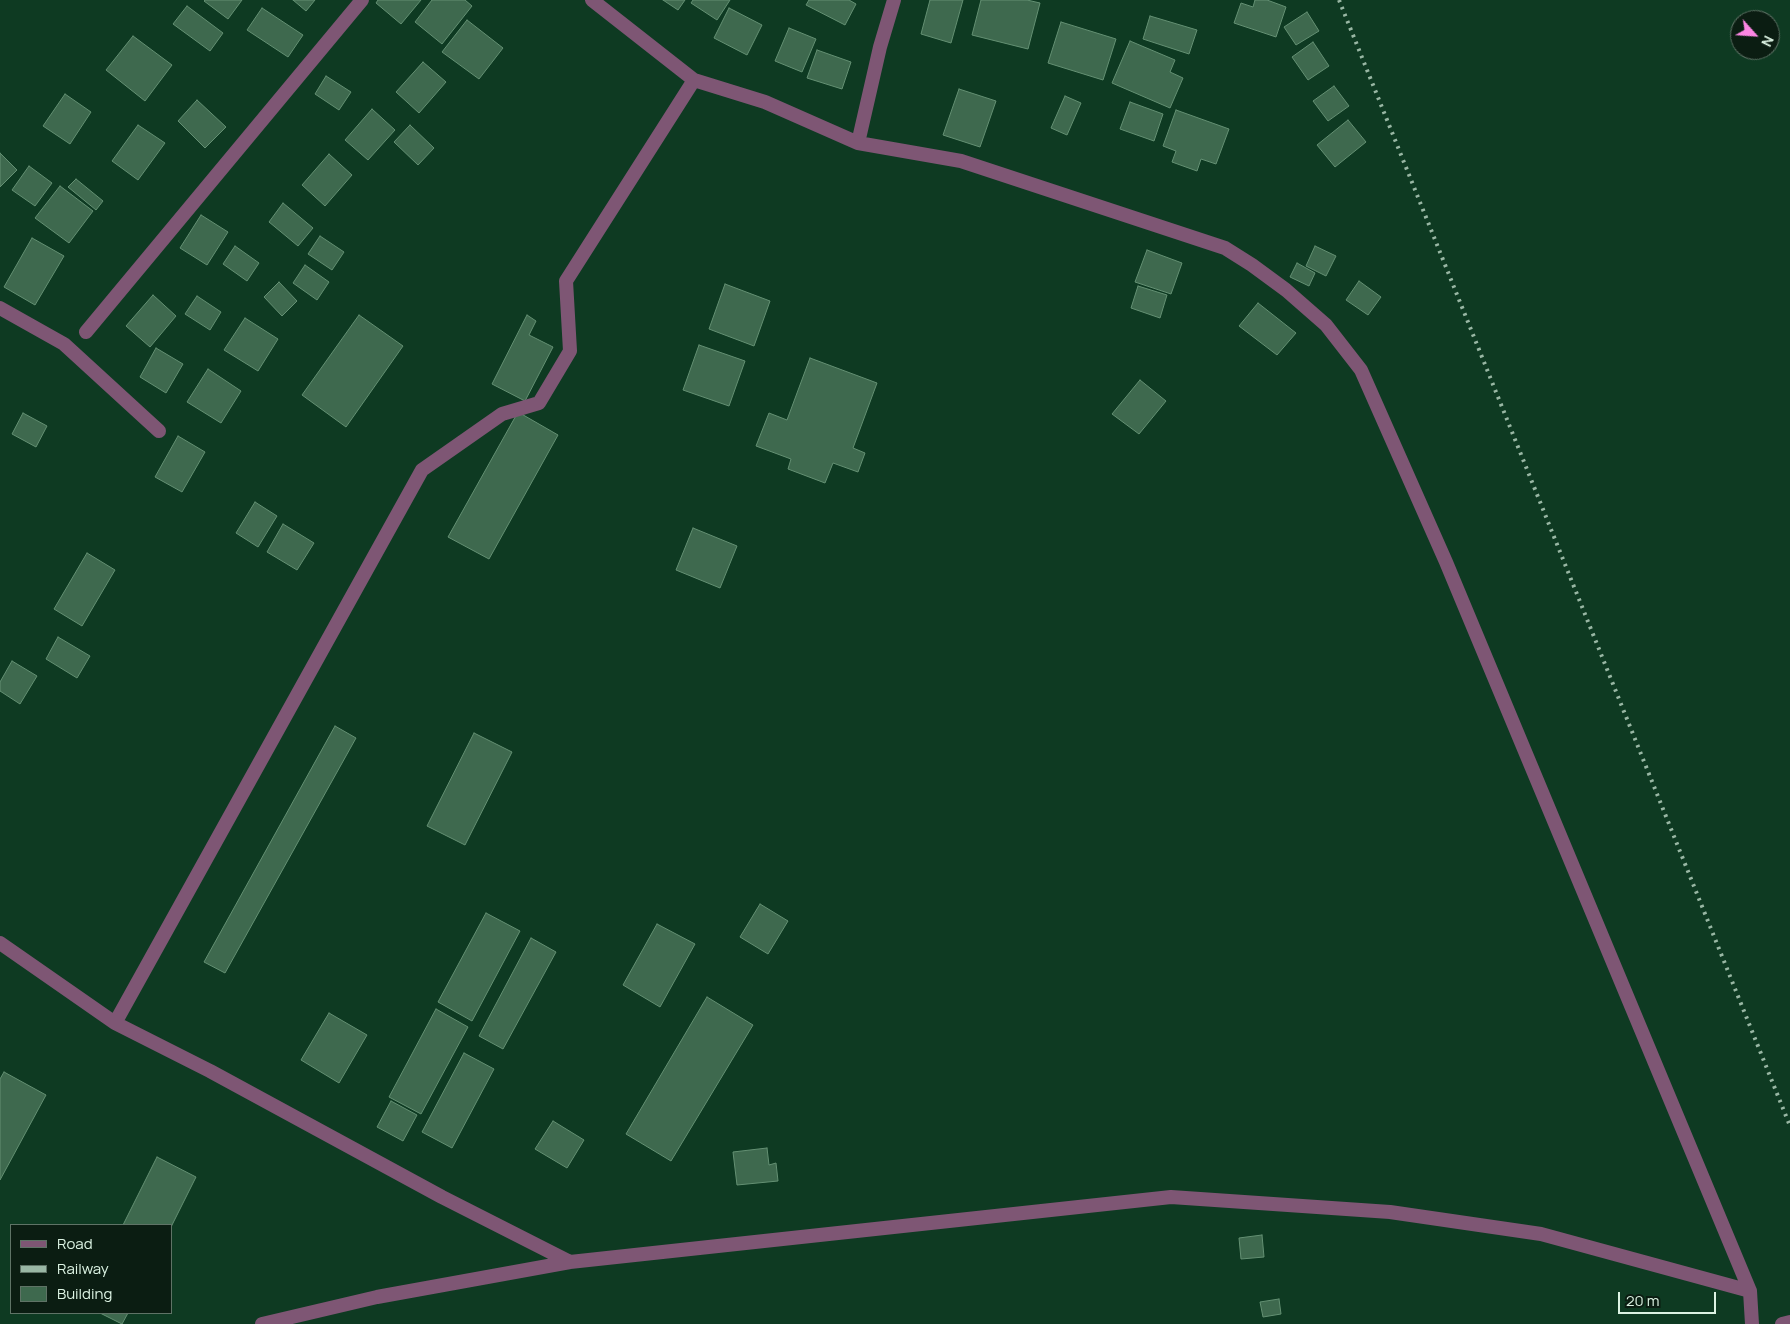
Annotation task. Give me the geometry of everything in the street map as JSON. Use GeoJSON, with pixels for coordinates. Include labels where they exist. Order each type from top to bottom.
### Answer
{"type":"FeatureCollection","features":[{"type":"Feature","properties":{"kind":"street"},"geometry":{"type":"LineString","coordinates":[[86,332],[362,0]]}},
{"type":"Feature","properties":{"kind":"street"},"geometry":{"type":"LineString","coordinates":[[592,0],[694,80],[765,102],[858,143],[961,161],[1225,248],[1286,290],[1326,325],[1361,370],[1446,562],[1750,1291],[1752,1324]]}},
{"type":"Feature","properties":{"kind":"street"},"geometry":{"type":"LineString","coordinates":[[858,143],[880,47],[894,0]]}},
{"type":"Feature","properties":{"kind":"street"},"geometry":{"type":"LineString","coordinates":[[115,1023],[422,470],[502,414],[539,403],[570,351],[566,281],[694,80]]}},
{"type":"Feature","properties":{"kind":"street"},"geometry":{"type":"LineString","coordinates":[[0,308],[64,344],[159,430]]}},
{"type":"Feature","properties":{"kind":"street"},"geometry":{"type":"LineString","coordinates":[[0,943],[115,1023],[210,1071],[442,1197],[570,1262]]}},
{"type":"Feature","properties":{"kind":"street"},"geometry":{"type":"LineString","coordinates":[[262,1324],[377,1297],[570,1262],[651,1255],[1171,1197],[1390,1212],[1541,1234],[1750,1291]]}},
{"type":"Feature","properties":{"kind":"street"},"geometry":{"type":"LineString","coordinates":[[1782,1324],[1790,1322]]}},
{"type":"Feature","properties":{"kind":"building"},"geometry":{"type":"Polygon","coordinates":[[[205,0],[242,0],[228,19],[205,0]]]}},
{"type":"Feature","properties":{"kind":"building"},"geometry":{"type":"Polygon","coordinates":[[[293,0],[315,0],[306,11],[293,0]]]}},
{"type":"Feature","properties":{"kind":"building"},"geometry":{"type":"Polygon","coordinates":[[[378,0],[421,0],[401,24],[376,3],[378,0]]]}},
{"type":"Feature","properties":{"kind":"building"},"geometry":{"type":"Polygon","coordinates":[[[432,0],[465,0],[472,6],[442,44],[415,22],[432,0]]]}},
{"type":"Feature","properties":{"kind":"building"},"geometry":{"type":"Polygon","coordinates":[[[663,0],[685,0],[678,10],[663,0]]]}},
{"type":"Feature","properties":{"kind":"building"},"geometry":{"type":"Polygon","coordinates":[[[693,0],[730,0],[717,20],[691,3],[693,0]]]}},
{"type":"Feature","properties":{"kind":"building"},"geometry":{"type":"Polygon","coordinates":[[[809,0],[849,0],[856,4],[845,25],[806,5],[809,0]]]}},
{"type":"Feature","properties":{"kind":"building"},"geometry":{"type":"Polygon","coordinates":[[[930,0],[963,0],[951,43],[921,34],[930,0]]]}},
{"type":"Feature","properties":{"kind":"building"},"geometry":{"type":"Polygon","coordinates":[[[981,0],[1027,0],[1040,3],[1028,49],[972,35],[981,0]]]}},
{"type":"Feature","properties":{"kind":"building"},"geometry":{"type":"Polygon","coordinates":[[[1255,0],[1267,0],[1286,7],[1276,37],[1234,23],[1241,3],[1253,7],[1255,0]]]}},
{"type":"Feature","properties":{"kind":"building"},"geometry":{"type":"Polygon","coordinates":[[[187,6],[223,33],[210,51],[173,24],[187,6]]]}},
{"type":"Feature","properties":{"kind":"building"},"geometry":{"type":"Polygon","coordinates":[[[262,8],[303,35],[288,57],[247,30],[262,8]]]}},
{"type":"Feature","properties":{"kind":"building"},"geometry":{"type":"Polygon","coordinates":[[[729,8],[762,25],[747,55],[714,38],[729,8]]]}},
{"type":"Feature","properties":{"kind":"building"},"geometry":{"type":"Polygon","coordinates":[[[1307,12],[1319,31],[1296,45],[1284,27],[1307,12]]]}},
{"type":"Feature","properties":{"kind":"building"},"geometry":{"type":"Polygon","coordinates":[[[1150,16],[1197,30],[1189,54],[1143,39],[1150,16]]]}},
{"type":"Feature","properties":{"kind":"building"},"geometry":{"type":"Polygon","coordinates":[[[467,20],[503,48],[479,79],[442,52],[467,20]]]}},
{"type":"Feature","properties":{"kind":"building"},"geometry":{"type":"Polygon","coordinates":[[[1061,22],[1116,39],[1103,80],[1048,63],[1061,22]]]}},
{"type":"Feature","properties":{"kind":"building"},"geometry":{"type":"Polygon","coordinates":[[[789,28],[816,39],[802,72],[775,61],[789,28]]]}},
{"type":"Feature","properties":{"kind":"building"},"geometry":{"type":"Polygon","coordinates":[[[133,36],[172,65],[145,101],[106,70],[133,36]]]}},
{"type":"Feature","properties":{"kind":"building"},"geometry":{"type":"Polygon","coordinates":[[[1130,41],[1175,60],[1170,72],[1183,78],[1170,108],[1112,83],[1130,41]]]}},
{"type":"Feature","properties":{"kind":"building"},"geometry":{"type":"Polygon","coordinates":[[[1313,42],[1329,66],[1308,80],[1292,57],[1313,42]]]}},
{"type":"Feature","properties":{"kind":"building"},"geometry":{"type":"Polygon","coordinates":[[[817,50],[851,62],[842,89],[807,78],[817,50]]]}},
{"type":"Feature","properties":{"kind":"building"},"geometry":{"type":"Polygon","coordinates":[[[423,62],[446,82],[419,113],[396,92],[423,62]]]}},
{"type":"Feature","properties":{"kind":"building"},"geometry":{"type":"Polygon","coordinates":[[[326,76],[351,92],[339,110],[315,94],[326,76]]]}},
{"type":"Feature","properties":{"kind":"building"},"geometry":{"type":"Polygon","coordinates":[[[1334,86],[1349,106],[1328,121],[1313,101],[1334,86]]]}},
{"type":"Feature","properties":{"kind":"building"},"geometry":{"type":"Polygon","coordinates":[[[959,89],[996,101],[980,147],[943,135],[959,89]]]}},
{"type":"Feature","properties":{"kind":"building"},"geometry":{"type":"Polygon","coordinates":[[[65,94],[91,112],[70,144],[43,126],[65,94]]]}},
{"type":"Feature","properties":{"kind":"building"},"geometry":{"type":"Polygon","coordinates":[[[1065,96],[1081,103],[1067,135],[1051,128],[1065,96]]]}},
{"type":"Feature","properties":{"kind":"building"},"geometry":{"type":"Polygon","coordinates":[[[197,100],[226,127],[205,148],[178,121],[197,100]]]}},
{"type":"Feature","properties":{"kind":"building"},"geometry":{"type":"Polygon","coordinates":[[[1130,102],[1163,114],[1154,141],[1120,129],[1130,102]]]}},
{"type":"Feature","properties":{"kind":"building"},"geometry":{"type":"Polygon","coordinates":[[[372,109],[395,130],[368,160],[345,140],[372,109]]]}},
{"type":"Feature","properties":{"kind":"building"},"geometry":{"type":"Polygon","coordinates":[[[1176,110],[1229,129],[1216,164],[1201,159],[1197,171],[1172,162],[1176,151],[1163,146],[1176,110]]]}},
{"type":"Feature","properties":{"kind":"building"},"geometry":{"type":"Polygon","coordinates":[[[1348,120],[1366,142],[1335,167],[1317,145],[1348,120]]]}},
{"type":"Feature","properties":{"kind":"building"},"geometry":{"type":"Polygon","coordinates":[[[138,125],[165,143],[138,180],[112,161],[138,125]]]}},
{"type":"Feature","properties":{"kind":"building"},"geometry":{"type":"Polygon","coordinates":[[[410,125],[434,148],[418,165],[394,142],[410,125]]]}},
{"type":"Feature","properties":{"kind":"building"},"geometry":{"type":"Polygon","coordinates":[[[0,153],[17,170],[0,187],[0,153]]]}},
{"type":"Feature","properties":{"kind":"building"},"geometry":{"type":"Polygon","coordinates":[[[329,154],[352,175],[325,206],[302,185],[329,154]]]}},
{"type":"Feature","properties":{"kind":"building"},"geometry":{"type":"Polygon","coordinates":[[[29,166],[52,183],[35,206],[12,190],[29,166]]]}},
{"type":"Feature","properties":{"kind":"building"},"geometry":{"type":"Polygon","coordinates":[[[76,179],[103,201],[96,210],[68,187],[76,179]]]}},
{"type":"Feature","properties":{"kind":"building"},"geometry":{"type":"Polygon","coordinates":[[[60,186],[93,211],[69,243],[35,218],[60,186]]]}},
{"type":"Feature","properties":{"kind":"building"},"geometry":{"type":"Polygon","coordinates":[[[283,203],[313,228],[298,246],[269,222],[283,203]]]}},
{"type":"Feature","properties":{"kind":"building"},"geometry":{"type":"Polygon","coordinates":[[[201,215],[228,232],[207,265],[180,248],[201,215]]]}},
{"type":"Feature","properties":{"kind":"building"},"geometry":{"type":"Polygon","coordinates":[[[320,236],[344,252],[332,270],[308,254],[320,236]]]}},
{"type":"Feature","properties":{"kind":"building"},"geometry":{"type":"Polygon","coordinates":[[[32,238],[64,256],[35,305],[4,287],[32,238]]]}},
{"type":"Feature","properties":{"kind":"building"},"geometry":{"type":"Polygon","coordinates":[[[235,246],[259,263],[247,281],[223,264],[235,246]]]}},
{"type":"Feature","properties":{"kind":"building"},"geometry":{"type":"Polygon","coordinates":[[[1315,246],[1336,256],[1326,276],[1306,266],[1315,246]]]}},
{"type":"Feature","properties":{"kind":"building"},"geometry":{"type":"Polygon","coordinates":[[[1147,250],[1182,263],[1171,294],[1135,282],[1147,250]]]}},
{"type":"Feature","properties":{"kind":"building"},"geometry":{"type":"Polygon","coordinates":[[[1297,263],[1315,273],[1309,286],[1290,277],[1297,263]]]}},
{"type":"Feature","properties":{"kind":"building"},"geometry":{"type":"Polygon","coordinates":[[[305,265],[329,282],[317,300],[293,283],[305,265]]]}},
{"type":"Feature","properties":{"kind":"building"},"geometry":{"type":"Polygon","coordinates":[[[1359,281],[1381,297],[1368,315],[1346,300],[1359,281]]]}},
{"type":"Feature","properties":{"kind":"building"},"geometry":{"type":"Polygon","coordinates":[[[279,282],[297,301],[282,316],[264,297],[279,282]]]}},
{"type":"Feature","properties":{"kind":"building"},"geometry":{"type":"Polygon","coordinates":[[[725,284],[770,301],[754,346],[709,329],[725,284]]]}},
{"type":"Feature","properties":{"kind":"building"},"geometry":{"type":"Polygon","coordinates":[[[1138,286],[1167,295],[1160,318],[1131,308],[1138,286]]]}},
{"type":"Feature","properties":{"kind":"building"},"geometry":{"type":"Polygon","coordinates":[[[153,295],[176,316],[150,347],[126,326],[153,295]]]}},
{"type":"Feature","properties":{"kind":"building"},"geometry":{"type":"Polygon","coordinates":[[[197,296],[221,312],[210,330],[185,314],[197,296]]]}},
{"type":"Feature","properties":{"kind":"building"},"geometry":{"type":"Polygon","coordinates":[[[1258,303],[1296,333],[1277,355],[1239,326],[1258,303]]]}},
{"type":"Feature","properties":{"kind":"building"},"geometry":{"type":"Polygon","coordinates":[[[359,315],[403,346],[346,427],[302,395],[359,315]]]}},
{"type":"Feature","properties":{"kind":"building"},"geometry":{"type":"Polygon","coordinates":[[[527,315],[536,321],[529,335],[553,347],[525,401],[492,384],[527,315]]]}},
{"type":"Feature","properties":{"kind":"building"},"geometry":{"type":"Polygon","coordinates":[[[245,318],[278,339],[258,371],[224,350],[245,318]]]}},
{"type":"Feature","properties":{"kind":"building"},"geometry":{"type":"Polygon","coordinates":[[[699,345],[745,361],[729,406],[683,390],[699,345]]]}},
{"type":"Feature","properties":{"kind":"building"},"geometry":{"type":"Polygon","coordinates":[[[156,348],[183,364],[166,393],[140,377],[156,348]]]}},
{"type":"Feature","properties":{"kind":"building"},"geometry":{"type":"Polygon","coordinates":[[[810,358],[877,383],[853,448],[865,453],[858,472],[833,463],[825,483],[788,469],[791,459],[756,446],[769,413],[787,420],[810,358]]]}},
{"type":"Feature","properties":{"kind":"building"},"geometry":{"type":"Polygon","coordinates":[[[208,369],[241,391],[221,423],[187,402],[208,369]]]}},
{"type":"Feature","properties":{"kind":"building"},"geometry":{"type":"Polygon","coordinates":[[[1140,380],[1166,401],[1139,434],[1112,414],[1140,380]]]}},
{"type":"Feature","properties":{"kind":"building"},"geometry":{"type":"Polygon","coordinates":[[[518,412],[558,435],[489,559],[448,537],[518,412]]]}},
{"type":"Feature","properties":{"kind":"building"},"geometry":{"type":"Polygon","coordinates":[[[23,413],[47,426],[36,447],[12,434],[23,413]]]}},
{"type":"Feature","properties":{"kind":"building"},"geometry":{"type":"Polygon","coordinates":[[[178,436],[205,452],[182,492],[155,477],[178,436]]]}},
{"type":"Feature","properties":{"kind":"building"},"geometry":{"type":"Polygon","coordinates":[[[255,502],[277,516],[258,547],[236,533],[255,502]]]}},
{"type":"Feature","properties":{"kind":"building"},"geometry":{"type":"Polygon","coordinates":[[[283,524],[314,543],[297,570],[267,552],[283,524]]]}},
{"type":"Feature","properties":{"kind":"building"},"geometry":{"type":"Polygon","coordinates":[[[693,528],[737,546],[720,588],[676,570],[693,528]]]}},
{"type":"Feature","properties":{"kind":"building"},"geometry":{"type":"Polygon","coordinates":[[[87,553],[115,570],[82,626],[54,609],[87,553]]]}},
{"type":"Feature","properties":{"kind":"building"},"geometry":{"type":"Polygon","coordinates":[[[58,637],[90,656],[77,678],[46,659],[58,637]]]}},
{"type":"Feature","properties":{"kind":"building"},"geometry":{"type":"Polygon","coordinates":[[[12,661],[37,676],[20,704],[0,691],[0,682],[12,661]]]}},
{"type":"Feature","properties":{"kind":"building"},"geometry":{"type":"Polygon","coordinates":[[[335,726],[356,738],[225,973],[204,962],[335,726]]]}},
{"type":"Feature","properties":{"kind":"building"},"geometry":{"type":"Polygon","coordinates":[[[474,733],[512,752],[465,845],[427,826],[474,733]]]}},
{"type":"Feature","properties":{"kind":"building"},"geometry":{"type":"Polygon","coordinates":[[[760,904],[788,921],[768,954],[740,937],[760,904]]]}},
{"type":"Feature","properties":{"kind":"building"},"geometry":{"type":"Polygon","coordinates":[[[486,913],[520,931],[472,1021],[438,1002],[486,913]]]}},
{"type":"Feature","properties":{"kind":"building"},"geometry":{"type":"Polygon","coordinates":[[[657,924],[695,944],[660,1007],[623,985],[657,924]]]}},
{"type":"Feature","properties":{"kind":"building"},"geometry":{"type":"Polygon","coordinates":[[[531,938],[556,952],[503,1049],[479,1036],[531,938]]]}},
{"type":"Feature","properties":{"kind":"building"},"geometry":{"type":"Polygon","coordinates":[[[707,997],[753,1025],[671,1161],[626,1134],[707,997]]]}},
{"type":"Feature","properties":{"kind":"building"},"geometry":{"type":"Polygon","coordinates":[[[436,1009],[468,1027],[421,1114],[389,1097],[436,1009]]]}},
{"type":"Feature","properties":{"kind":"building"},"geometry":{"type":"Polygon","coordinates":[[[329,1013],[367,1035],[339,1083],[301,1060],[329,1013]]]}},
{"type":"Feature","properties":{"kind":"building"},"geometry":{"type":"Polygon","coordinates":[[[464,1053],[494,1069],[452,1148],[422,1132],[464,1053]]]}},
{"type":"Feature","properties":{"kind":"building"},"geometry":{"type":"Polygon","coordinates":[[[4,1072],[46,1095],[0,1180],[0,1079],[4,1072]]]}},
{"type":"Feature","properties":{"kind":"building"},"geometry":{"type":"Polygon","coordinates":[[[391,1101],[417,1115],[403,1141],[377,1127],[391,1101]]]}},
{"type":"Feature","properties":{"kind":"building"},"geometry":{"type":"Polygon","coordinates":[[[553,1121],[584,1140],[567,1168],[535,1149],[553,1121]]]}},
{"type":"Feature","properties":{"kind":"building"},"geometry":{"type":"Polygon","coordinates":[[[767,1148],[769,1165],[776,1163],[778,1181],[737,1185],[733,1152],[767,1148]]]}},
{"type":"Feature","properties":{"kind":"building"},"geometry":{"type":"Polygon","coordinates":[[[157,1157],[196,1177],[172,1225],[124,1224],[157,1157]]]}},
{"type":"Feature","properties":{"kind":"building"},"geometry":{"type":"Polygon","coordinates":[[[1262,1235],[1264,1257],[1241,1259],[1239,1238],[1262,1235]]]}},
{"type":"Feature","properties":{"kind":"building"},"geometry":{"type":"Polygon","coordinates":[[[1279,1299],[1281,1314],[1263,1317],[1260,1302],[1279,1299]]]}},
{"type":"Feature","properties":{"kind":"building"},"geometry":{"type":"Polygon","coordinates":[[[102,1314],[127,1314],[122,1324],[102,1314]]]}},
{"type":"Feature","properties":{"kind":"railway"},"geometry":{"type":"LineString","coordinates":[[1339,0],[1790,1126]]}}]}
